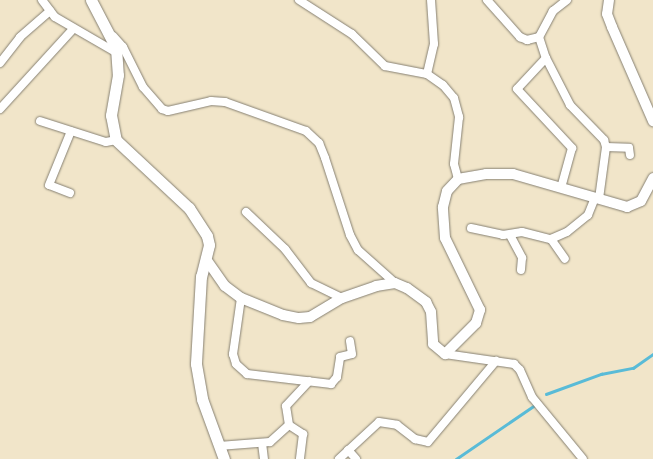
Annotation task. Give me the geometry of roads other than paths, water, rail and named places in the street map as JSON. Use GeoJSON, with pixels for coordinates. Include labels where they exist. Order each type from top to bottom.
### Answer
{"type":"FeatureCollection","features":[{"type":"Feature","properties":{"kind":"main road"},"geometry":{"type":"LineString","coordinates":[[90,0],[107,30],[117,53],[118,75],[111,115],[116,140],[196,216],[207,236],[206,259],[201,276],[196,364],[202,399],[224,459]]}},
{"type":"Feature","properties":{"kind":"street"},"geometry":{"type":"LineString","coordinates":[[42,0],[50,11],[73,29],[117,53]]}},
{"type":"Feature","properties":{"kind":"street"},"geometry":{"type":"LineString","coordinates":[[299,0],[352,34],[385,66],[427,74],[454,98],[459,117],[454,164],[458,179]]}},
{"type":"Feature","properties":{"kind":"street"},"geometry":{"type":"LineString","coordinates":[[427,74],[434,44],[431,0]]}},
{"type":"Feature","properties":{"kind":"street"},"geometry":{"type":"LineString","coordinates":[[487,0],[520,37],[527,40],[539,37]]}},
{"type":"Feature","properties":{"kind":"street"},"geometry":{"type":"LineString","coordinates":[[472,228],[510,235],[522,232],[551,239],[566,232],[588,215],[597,198],[606,147],[601,136],[570,105],[546,58],[539,37],[553,11],[567,0]]}},
{"type":"Feature","properties":{"kind":"street"},"geometry":{"type":"LineString","coordinates":[[606,1],[612,27],[653,121]]}},
{"type":"Feature","properties":{"kind":"street"},"geometry":{"type":"LineString","coordinates":[[0,63],[20,36],[50,11]]}},
{"type":"Feature","properties":{"kind":"street"},"geometry":{"type":"LineString","coordinates":[[0,109],[73,29]]}},
{"type":"Feature","properties":{"kind":"street"},"geometry":{"type":"LineString","coordinates":[[107,30],[123,47],[143,87],[162,109],[168,111],[211,101],[226,102],[306,131],[322,150],[344,207],[350,235],[358,250],[395,283],[417,293],[426,302],[431,312],[433,344],[444,354],[514,364],[520,370],[532,397],[583,459]]}},
{"type":"Feature","properties":{"kind":"street"},"geometry":{"type":"LineString","coordinates":[[546,58],[517,89],[572,148],[560,188]]}},
{"type":"Feature","properties":{"kind":"street"},"geometry":{"type":"LineString","coordinates":[[40,121],[106,142],[116,140]]}},
{"type":"Feature","properties":{"kind":"street"},"geometry":{"type":"LineString","coordinates":[[70,193],[49,185],[71,131]]}},
{"type":"Feature","properties":{"kind":"street"},"geometry":{"type":"LineString","coordinates":[[606,147],[629,148],[630,156]]}},
{"type":"Feature","properties":{"kind":"street"},"geometry":{"type":"LineString","coordinates":[[444,354],[476,323],[480,310],[445,238],[442,207],[446,192],[458,179],[500,172],[627,208],[641,201],[653,178]]}},
{"type":"Feature","properties":{"kind":"street"},"geometry":{"type":"LineString","coordinates":[[246,212],[285,249],[310,283],[342,298]]}},
{"type":"Feature","properties":{"kind":"street"},"geometry":{"type":"LineString","coordinates":[[510,235],[522,258],[520,270]]}},
{"type":"Feature","properties":{"kind":"street"},"geometry":{"type":"LineString","coordinates":[[551,239],[565,259]]}},
{"type":"Feature","properties":{"kind":"street"},"geometry":{"type":"LineString","coordinates":[[206,259],[225,286],[241,298],[283,315],[299,318],[310,316],[342,298],[395,283]]}},
{"type":"Feature","properties":{"kind":"street"},"geometry":{"type":"LineString","coordinates":[[241,298],[234,333],[236,364],[247,374],[335,382],[340,357],[352,354],[350,341]]}},
{"type":"Feature","properties":{"kind":"street"},"geometry":{"type":"LineString","coordinates":[[338,459],[372,426],[386,421],[397,425],[423,443],[428,442],[496,361]]}},
{"type":"Feature","properties":{"kind":"street"},"geometry":{"type":"LineString","coordinates":[[300,459],[303,434],[289,425],[286,406],[309,381]]}},
{"type":"Feature","properties":{"kind":"street"},"geometry":{"type":"LineString","coordinates":[[219,446],[270,442],[289,425]]}},
{"type":"Feature","properties":{"kind":"street"},"geometry":{"type":"LineString","coordinates":[[262,443],[264,459]]}},
{"type":"Feature","properties":{"kind":"street"},"geometry":{"type":"LineString","coordinates":[[348,450],[356,459]]}},
{"type":"Feature","properties":{"kind":"waterway"},"geometry":{"type":"LineString","coordinates":[[546,394],[601,374],[633,368],[653,354]]}},
{"type":"Feature","properties":{"kind":"waterway"},"geometry":{"type":"LineString","coordinates":[[456,459],[535,405]]}}]}
